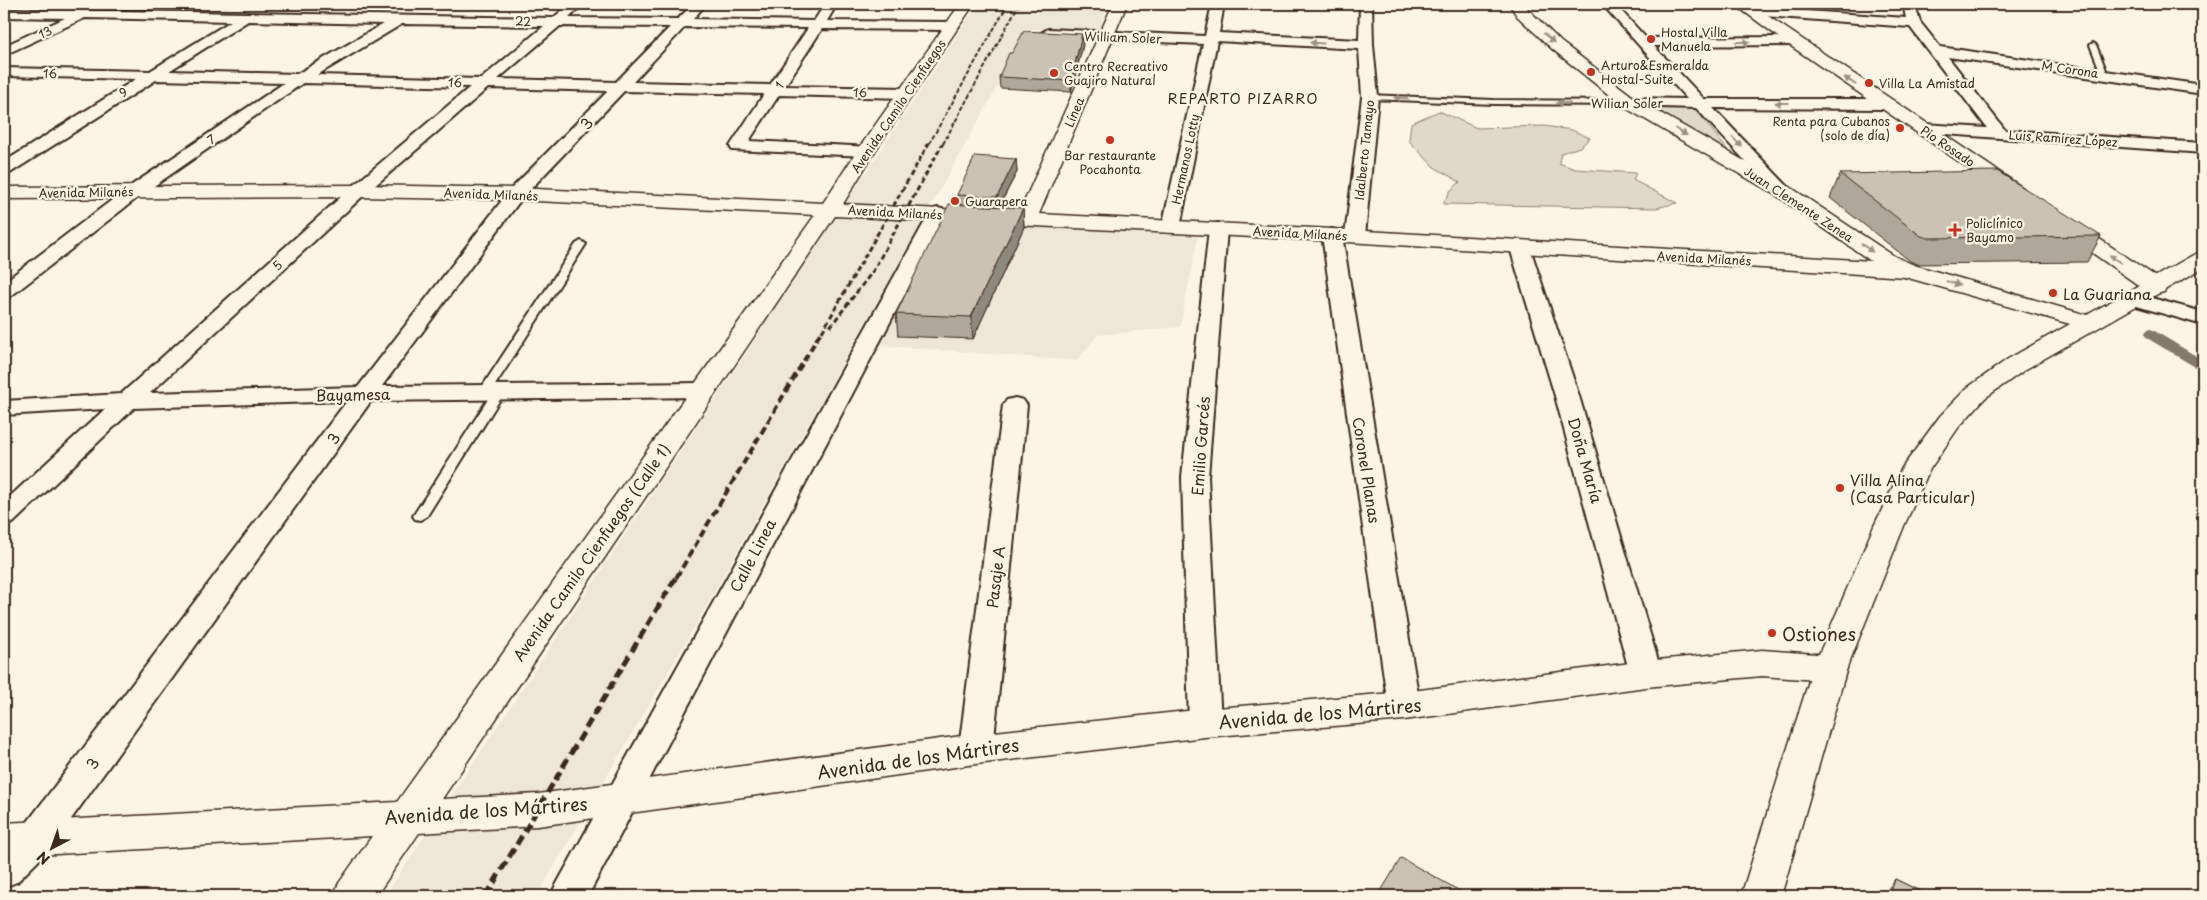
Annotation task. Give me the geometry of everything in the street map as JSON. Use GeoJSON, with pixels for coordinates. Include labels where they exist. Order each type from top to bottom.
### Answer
{"type":"FeatureCollection","features":[{"type":"Feature","properties":{"kind":"street"},"geometry":{"type":"LineString","coordinates":[[244,17],[276,4]]}},
{"type":"Feature","properties":{"kind":"street","name":"5"},"geometry":{"type":"LineString","coordinates":[[4,517],[129,399],[358,191],[487,83],[577,4]]}},
{"type":"Feature","properties":{"kind":"street","name":"3"},"geometry":{"type":"LineString","coordinates":[[4,872],[20,840],[516,194],[700,4]]}},
{"type":"Feature","properties":{"kind":"street","name":"1"},"geometry":{"type":"LineString","coordinates":[[831,4],[738,146],[866,152]]}},
{"type":"Feature","properties":{"kind":"street","name":"Avenida Camilo Cienfuegos"},"geometry":{"type":"LineString","coordinates":[[830,209],[866,152],[968,4]]}},
{"type":"Feature","properties":{"kind":"street","name":"Línea"},"geometry":{"type":"LineString","coordinates":[[1027,219],[1120,4]]}},
{"type":"Feature","properties":{"kind":"street","name":"Hermanos Lotty"},"geometry":{"type":"LineString","coordinates":[[1171,227],[1218,4]]}},
{"type":"Feature","properties":{"kind":"street","name":"Idalberto Tamayo"},"geometry":{"type":"LineString","coordinates":[[1343,236],[1370,97],[1366,45],[1366,4]]}},
{"type":"Feature","properties":{"kind":"street","name":"Juan Clemente Zenea"},"geometry":{"type":"LineString","coordinates":[[1516,4],[1522,13],[1556,45],[1630,103],[1783,191],[1886,260],[1906,270],[2091,323]]}},
{"type":"Feature","properties":{"kind":"street"},"geometry":{"type":"LineString","coordinates":[[1608,4],[1783,191]]}},
{"type":"Feature","properties":{"kind":"street"},"geometry":{"type":"LineString","coordinates":[[1909,4],[1914,22],[1999,133]]}},
{"type":"Feature","properties":{"kind":"street"},"geometry":{"type":"LineString","coordinates":[[1746,7],[1914,22]]}},
{"type":"Feature","properties":{"kind":"street","name":"Pio Rosado"},"geometry":{"type":"LineString","coordinates":[[1746,7],[1884,104],[2028,200]]}},
{"type":"Feature","properties":{"kind":"street","name":"7"},"geometry":{"type":"LineString","coordinates":[[4,292],[135,191],[300,79],[398,20],[422,8]]}},
{"type":"Feature","properties":{"kind":"street","name":"22"},"geometry":{"type":"LineString","coordinates":[[4,13],[398,20],[952,26]]}},
{"type":"Feature","properties":{"kind":"street","name":"13"},"geometry":{"type":"LineString","coordinates":[[4,51],[86,13]]}},
{"type":"Feature","properties":{"kind":"street","name":"9"},"geometry":{"type":"LineString","coordinates":[[4,169],[244,17]]}},
{"type":"Feature","properties":{"kind":"street","name":"William Soler"},"geometry":{"type":"LineString","coordinates":[[1037,33],[1366,45]]}},
{"type":"Feature","properties":{"kind":"street"},"geometry":{"type":"LineString","coordinates":[[1642,42],[1793,41]]}},
{"type":"Feature","properties":{"kind":"street","name":"M Corona"},"geometry":{"type":"LineString","coordinates":[[1936,51],[2105,73],[2203,89]]}},
{"type":"Feature","properties":{"kind":"street","name":"16"},"geometry":{"type":"LineString","coordinates":[[4,72],[906,93]]}},
{"type":"Feature","properties":{"kind":"street"},"geometry":{"type":"LineString","coordinates":[[12,86],[38,73]]}},
{"type":"Feature","properties":{"kind":"street","name":"Wilian Soler"},"geometry":{"type":"LineString","coordinates":[[1630,103],[1884,104]]}},
{"type":"Feature","properties":{"kind":"street","name":"Luis Ramírez López"},"geometry":{"type":"LineString","coordinates":[[1924,129],[2203,148]]}},
{"type":"Feature","properties":{"kind":"street","name":"Avenida Milanés"},"geometry":{"type":"LineString","coordinates":[[4,193],[358,191],[516,194],[1218,229],[1906,270]]}},
{"type":"Feature","properties":{"kind":"street","name":"Avenida Camilo Cienfuegos (Calle 1)"},"geometry":{"type":"LineString","coordinates":[[354,896],[830,209]]}},
{"type":"Feature","properties":{"kind":"street","name":"Calle Linea"},"geometry":{"type":"LineString","coordinates":[[569,896],[938,214]]}},
{"type":"Feature","properties":{"kind":"street"},"geometry":{"type":"LineString","coordinates":[[2052,216],[2156,287]]}},
{"type":"Feature","properties":{"kind":"street","name":"Emilio Garcés"},"geometry":{"type":"LineString","coordinates":[[1205,723],[1195,478],[1218,229]]}},
{"type":"Feature","properties":{"kind":"street","name":"Coronel Planas"},"geometry":{"type":"LineString","coordinates":[[1343,236],[1404,706]]}},
{"type":"Feature","properties":{"kind":"street","name":"Doña María"},"geometry":{"type":"LineString","coordinates":[[1520,248],[1567,396],[1646,674]]}},
{"type":"Feature","properties":{"kind":"street"},"geometry":{"type":"LineString","coordinates":[[1761,896],[1830,668],[1888,526],[1916,468],[1949,422],[1976,392],[2016,364],[2203,259]]}},
{"type":"Feature","properties":{"kind":"street"},"geometry":{"type":"LineString","coordinates":[[2133,299],[2203,320]]}},
{"type":"Feature","properties":{"kind":"street","name":"Bayamesa"},"geometry":{"type":"LineString","coordinates":[[4,408],[129,399],[365,393],[703,390]]}},
{"type":"Feature","properties":{"kind":"street","name":"Pasaje A"},"geometry":{"type":"LineString","coordinates":[[976,749],[1015,405]]}},
{"type":"Feature","properties":{"kind":"street","name":"Avenida de los Mártires"},"geometry":{"type":"LineString","coordinates":[[20,840],[410,815],[466,815],[538,810],[976,749],[1205,723],[1404,706],[1646,674],[1762,663],[1830,668]]}},
{"type":"Feature","properties":{"kind":"lane"},"geometry":{"type":"LineString","coordinates":[[2093,45],[2105,73]]}},
{"type":"Feature","properties":{"kind":"lane","name":"Wilian Soler"},"geometry":{"type":"LineString","coordinates":[[1370,97],[1494,102],[1630,103]]}},
{"type":"Feature","properties":{"kind":"lane"},"geometry":{"type":"LineString","coordinates":[[420,516],[491,393],[581,244]]}},
{"type":"Feature","properties":{"kind":"shaded area"},"geometry":{"type":"Polygon","coordinates":[[[4,4],[240,4],[217,12],[4,9],[4,4]]]}},
{"type":"Feature","properties":{"kind":"shaded area"},"geometry":{"type":"Polygon","coordinates":[[[978,4],[1109,4],[1098,32],[1030,29],[698,621],[537,896],[385,896],[978,4]]]}},
{"type":"Feature","properties":{"kind":"shaded area"},"geometry":{"type":"Polygon","coordinates":[[[1641,104],[1692,104],[1729,152],[1641,104]]]}},
{"type":"Feature","properties":{"kind":"shaded area"},"geometry":{"type":"Polygon","coordinates":[[[1439,111],[1477,128],[1544,126],[1572,130],[1590,138],[1580,147],[1561,153],[1559,163],[1575,169],[1636,173],[1633,180],[1677,203],[1656,208],[1443,204],[1450,191],[1460,182],[1434,167],[1409,141],[1411,123],[1439,111]]]}},
{"type":"Feature","properties":{"kind":"shaded area"},"geometry":{"type":"Polygon","coordinates":[[[947,219],[1198,237],[1180,327],[1097,335],[1077,361],[866,344],[947,219]]]}},
{"type":"Feature","properties":{"kind":"building"},"geometry":{"type":"Polygon","coordinates":[[[1024,31],[1082,34],[1071,81],[999,77],[1009,53],[1012,53],[1024,31]]]}},
{"type":"Feature","properties":{"kind":"building"},"geometry":{"type":"Polygon","coordinates":[[[975,156],[1016,159],[997,197],[957,195],[975,156]]]}},
{"type":"Feature","properties":{"kind":"building"},"geometry":{"type":"Polygon","coordinates":[[[1997,171],[2101,236],[1928,238],[1921,236],[1840,174],[1997,171]]]}},
{"type":"Feature","properties":{"kind":"building"},"geometry":{"type":"Polygon","coordinates":[[[949,204],[1023,208],[971,317],[896,314],[949,204]]]}},
{"type":"Feature","properties":{"kind":"building"},"geometry":{"type":"Polygon","coordinates":[[[1401,858],[1469,896],[1378,896],[1401,858]]]}},
{"type":"Feature","properties":{"kind":"building"},"geometry":{"type":"Polygon","coordinates":[[[1895,879],[1930,896],[1890,896],[1895,879]]]}},
{"type":"Feature","properties":{"kind":"waterway"},"geometry":{"type":"LineString","coordinates":[[2150,334],[2203,366]]}},
{"type":"Feature","properties":{"kind":"railway"},"geometry":{"type":"LineString","coordinates":[[929,144],[1008,4]]}},
{"type":"Feature","properties":{"kind":"railway"},"geometry":{"type":"LineString","coordinates":[[943,144],[1019,4]]}},
{"type":"Feature","properties":{"kind":"railway"},"geometry":{"type":"LineString","coordinates":[[822,332],[929,143]]}},
{"type":"Feature","properties":{"kind":"railway"},"geometry":{"type":"LineString","coordinates":[[830,327],[873,271],[943,143]]}},
{"type":"Feature","properties":{"kind":"railway"},"geometry":{"type":"LineString","coordinates":[[676,578],[822,330]]}},
{"type":"Feature","properties":{"kind":"railway"},"geometry":{"type":"LineString","coordinates":[[486,896],[676,577]]}},
{"type":"Feature","properties":{"kind":"place","name":"Hostal Villa Manuela"},"geometry":{"type":"Point","coordinates":[1651,39]}},
{"type":"Feature","properties":{"kind":"place","name":"Arturo&Esmeralda Hostal-Suite"},"geometry":{"type":"Point","coordinates":[1591,72]}},
{"type":"Feature","properties":{"kind":"place","name":"Centro Recreativo Guajiro Natural"},"geometry":{"type":"Point","coordinates":[1054,73]}},
{"type":"Feature","properties":{"kind":"place","name":"Villa La Amistad"},"geometry":{"type":"Point","coordinates":[1869,83]}},
{"type":"Feature","properties":{"kind":"place","name":"Renta para Cubanos (solo de día)"},"geometry":{"type":"Point","coordinates":[1900,128]}},
{"type":"Feature","properties":{"kind":"place","name":"Bar restaurante Pocahonta"},"geometry":{"type":"Point","coordinates":[1110,140]}},
{"type":"Feature","properties":{"kind":"place","name":"Guarapera"},"geometry":{"type":"Point","coordinates":[955,201]}},
{"type":"Feature","properties":{"kind":"place","name":"Policlínico Bayamo"},"geometry":{"type":"Point","coordinates":[1955,230]}},
{"type":"Feature","properties":{"kind":"place","name":"La Guariana"},"geometry":{"type":"Point","coordinates":[2053,293]}},
{"type":"Feature","properties":{"kind":"place","name":"Villa Alina (Casa Particular)"},"geometry":{"type":"Point","coordinates":[1840,488]}},
{"type":"Feature","properties":{"kind":"place","name":"Ostiones"},"geometry":{"type":"Point","coordinates":[1772,633]}},
{"type":"Feature","properties":{"kind":"district","name":"REPARTO PIZARRO"},"geometry":{"type":"Point","coordinates":[1243,98]}}]}
